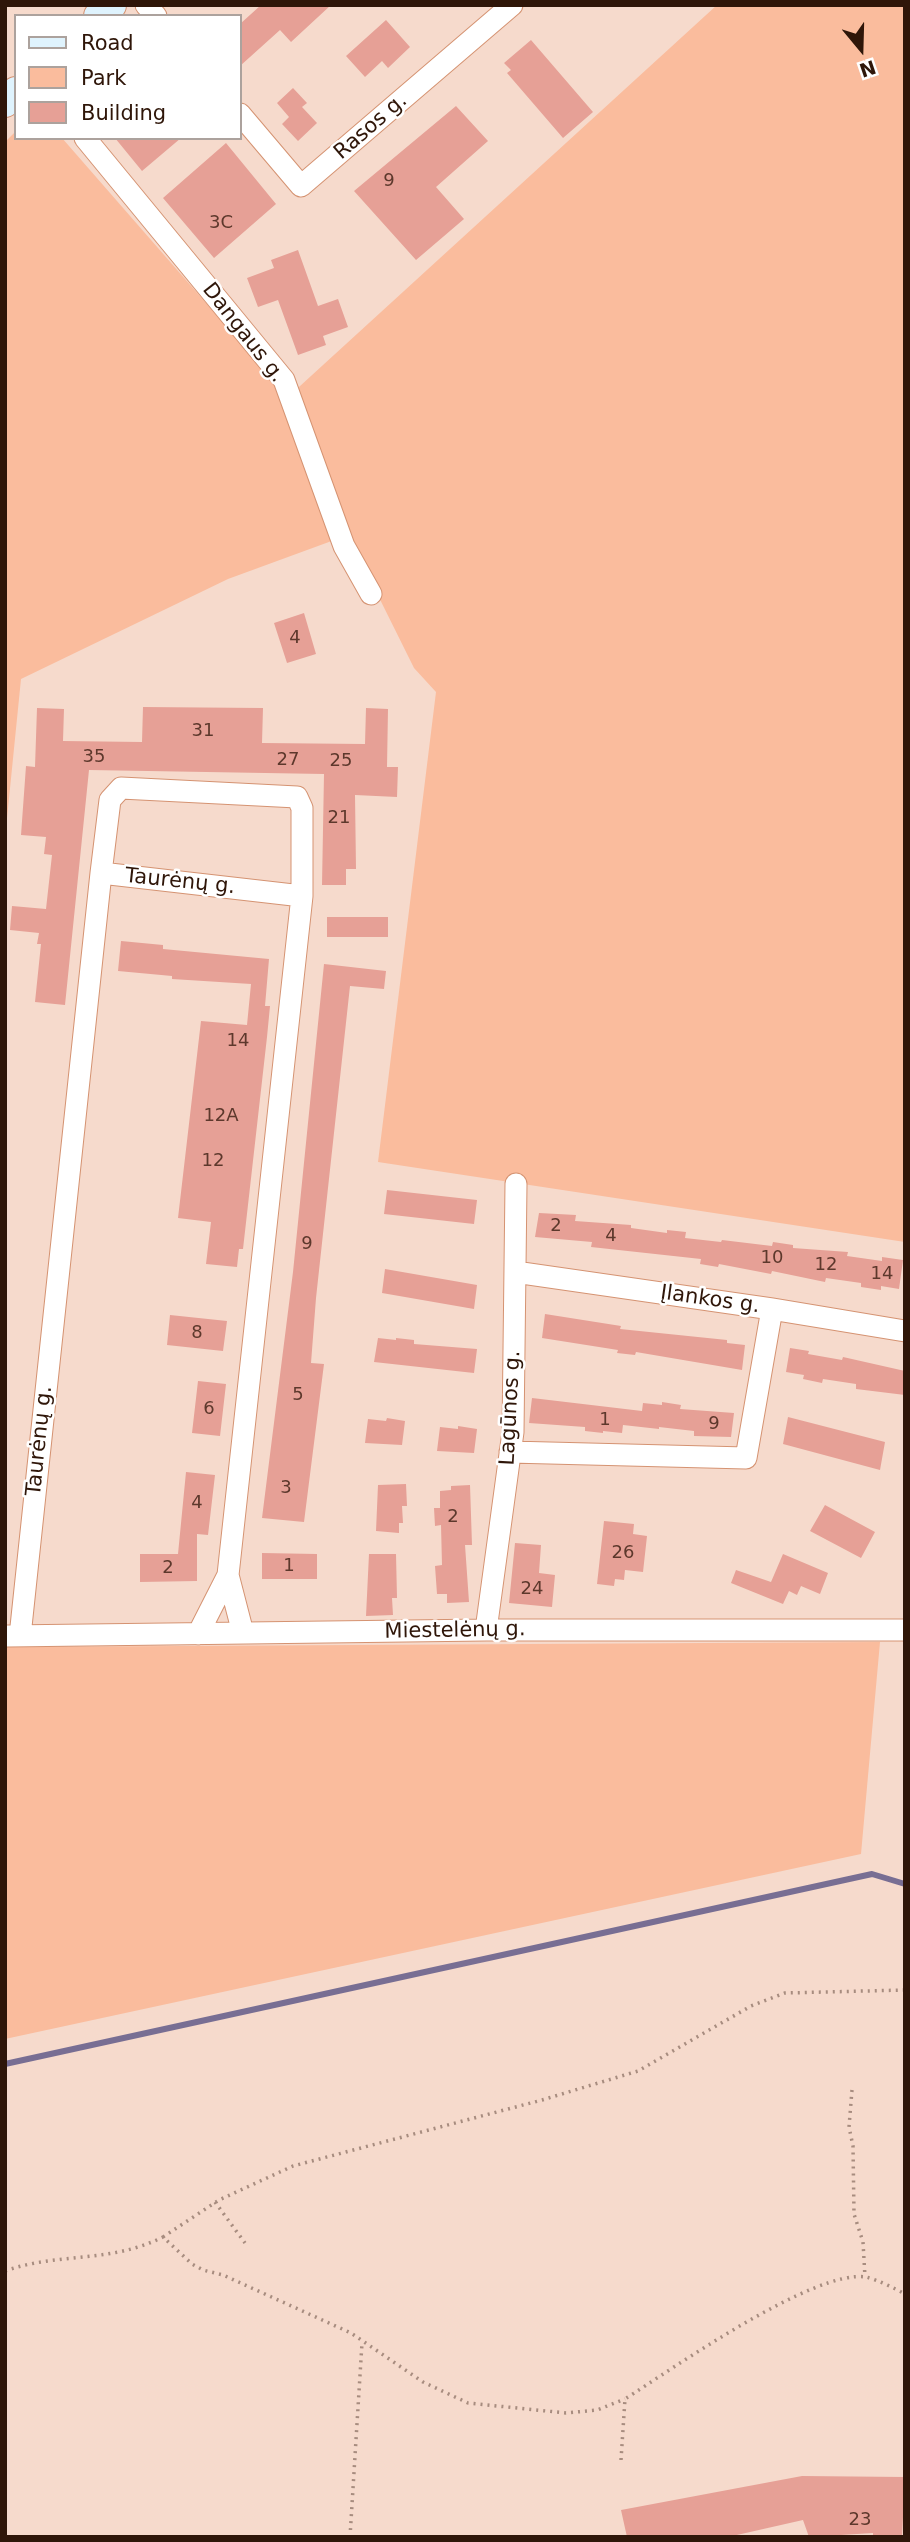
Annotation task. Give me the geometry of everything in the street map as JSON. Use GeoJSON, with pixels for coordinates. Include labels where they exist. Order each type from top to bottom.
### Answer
{"type":"FeatureCollection","features":[{"type":"Feature","properties":{"kind":"street","name":"Rasos g."},"geometry":{"type":"LineString","coordinates":[[242,116],[301,186],[512,5]]}},
{"type":"Feature","properties":{"kind":"street","name":"Dangaus g."},"geometry":{"type":"LineString","coordinates":[[87,140],[284,380],[344,545],[371,594]]}},
{"type":"Feature","properties":{"kind":"street"},"geometry":{"type":"LineString","coordinates":[[101,873],[110,800],[121,788],[297,797],[302,808],[302,896],[228,1575],[243,1633]]}},
{"type":"Feature","properties":{"kind":"street","name":"Taurėnų g."},"geometry":{"type":"LineString","coordinates":[[13,1636],[101,873],[302,896]]}},
{"type":"Feature","properties":{"kind":"street","name":"Lagūnos g."},"geometry":{"type":"LineString","coordinates":[[486,1630],[510,1452],[516,1184]]}},
{"type":"Feature","properties":{"kind":"street","name":"Įlankos g."},"geometry":{"type":"LineString","coordinates":[[515,1272],[772,1308],[905,1331]]}},
{"type":"Feature","properties":{"kind":"street"},"geometry":{"type":"LineString","coordinates":[[510,1452],[746,1458],[772,1308]]}},
{"type":"Feature","properties":{"kind":"street"},"geometry":{"type":"LineString","coordinates":[[198,1634],[228,1575]]}},
{"type":"Feature","properties":{"kind":"street","name":"Miestelėnų g."},"geometry":{"type":"LineString","coordinates":[[13,1636],[486,1630],[905,1630]]}},
{"type":"Feature","properties":{"kind":"path"},"geometry":{"type":"LineString","coordinates":[[5,2271],[27,2263],[103,2258],[163,2237],[215,2202],[293,2166],[542,2101],[638,2071],[751,2006],[785,1993],[905,1990]]}},
{"type":"Feature","properties":{"kind":"path"},"geometry":{"type":"LineString","coordinates":[[852,2090],[849,2127],[853,2146],[854,2214],[863,2242],[865,2277]]}},
{"type":"Feature","properties":{"kind":"path"},"geometry":{"type":"LineString","coordinates":[[215,2202],[245,2243]]}},
{"type":"Feature","properties":{"kind":"path"},"geometry":{"type":"LineString","coordinates":[[163,2237],[203,2270],[241,2283],[351,2333],[422,2382],[468,2403],[566,2413],[597,2410],[625,2399],[722,2335],[830,2281],[865,2277],[905,2294]]}},
{"type":"Feature","properties":{"kind":"path"},"geometry":{"type":"LineString","coordinates":[[350,2537],[362,2343]]}},
{"type":"Feature","properties":{"kind":"path"},"geometry":{"type":"LineString","coordinates":[[621,2460],[625,2399]]}},
{"type":"Feature","properties":{"kind":"green space"},"geometry":{"type":"Polygon","coordinates":[[[717,5],[905,5],[905,1242],[378,1162],[436,692],[414,668],[348,535],[228,579],[21,679],[5,838],[5,142],[14,133],[14,140],[64,140],[288,397],[717,5]]]}},
{"type":"Feature","properties":{"kind":"green space"},"geometry":{"type":"Polygon","coordinates":[[[880,1642],[861,1854],[5,2039],[5,1647],[880,1642]]]}},
{"type":"Feature","properties":{"kind":"building"},"geometry":{"type":"Polygon","coordinates":[[[261,5],[331,5],[291,42],[280,30],[242,64],[242,22],[261,5]]]}},
{"type":"Feature","properties":{"kind":"building"},"geometry":{"type":"Polygon","coordinates":[[[386,20],[410,47],[388,68],[382,61],[365,77],[346,56],[386,20]]]}},
{"type":"Feature","properties":{"kind":"building"},"geometry":{"type":"Polygon","coordinates":[[[531,40],[593,112],[563,138],[507,73],[511,70],[504,63],[531,40]]]}},
{"type":"Feature","properties":{"kind":"building"},"geometry":{"type":"Polygon","coordinates":[[[293,88],[307,103],[302,107],[317,123],[298,141],[282,124],[289,117],[277,103],[293,88]]]}},
{"type":"Feature","properties":{"kind":"building"},"geometry":{"type":"Polygon","coordinates":[[[456,106],[488,141],[436,187],[464,219],[416,260],[354,191],[456,106]]]}},
{"type":"Feature","properties":{"kind":"building"},"geometry":{"type":"Polygon","coordinates":[[[117,140],[179,140],[142,171],[117,140]]]}},
{"type":"Feature","properties":{"kind":"building"},"geometry":{"type":"Polygon","coordinates":[[[226,143],[276,204],[214,258],[163,198],[226,143]]]}},
{"type":"Feature","properties":{"kind":"building"},"geometry":{"type":"Polygon","coordinates":[[[298,250],[318,306],[338,299],[348,327],[323,336],[326,345],[298,355],[278,300],[258,307],[247,278],[274,268],[271,260],[298,250]]]}},
{"type":"Feature","properties":{"kind":"building"},"geometry":{"type":"Polygon","coordinates":[[[304,613],[316,654],[287,663],[274,623],[304,613]]]}},
{"type":"Feature","properties":{"kind":"building"},"geometry":{"type":"Polygon","coordinates":[[[143,707],[263,708],[262,743],[365,744],[366,708],[388,709],[387,767],[398,767],[397,797],[355,795],[356,869],[346,869],[346,885],[322,885],[324,774],[89,770],[65,1005],[35,1002],[41,944],[37,944],[39,933],[10,930],[12,906],[46,909],[52,855],[44,854],[46,837],[21,835],[26,766],[35,767],[37,708],[64,709],[63,741],[142,742],[143,707]]]}},
{"type":"Feature","properties":{"kind":"building"},"geometry":{"type":"Polygon","coordinates":[[[327,917],[388,917],[388,937],[327,937],[327,917]]]}},
{"type":"Feature","properties":{"kind":"building"},"geometry":{"type":"Polygon","coordinates":[[[121,941],[163,945],[163,949],[269,959],[265,1006],[270,1006],[267,1037],[243,1249],[239,1249],[237,1267],[206,1264],[211,1222],[178,1218],[201,1021],[247,1025],[251,984],[172,979],[172,976],[118,971],[121,941]]]}},
{"type":"Feature","properties":{"kind":"building"},"geometry":{"type":"Polygon","coordinates":[[[324,964],[386,971],[384,989],[350,986],[316,1298],[311,1363],[324,1364],[304,1522],[262,1518],[293,1272],[324,964]]]}},
{"type":"Feature","properties":{"kind":"building"},"geometry":{"type":"Polygon","coordinates":[[[387,1190],[477,1200],[474,1224],[384,1214],[387,1190]]]}},
{"type":"Feature","properties":{"kind":"building"},"geometry":{"type":"Polygon","coordinates":[[[539,1213],[576,1215],[575,1221],[631,1225],[631,1228],[667,1233],[667,1230],[686,1232],[685,1238],[772,1246],[773,1242],[793,1245],[793,1248],[848,1252],[847,1256],[882,1261],[882,1257],[903,1260],[899,1289],[881,1286],[881,1290],[861,1287],[861,1283],[826,1278],[825,1282],[772,1271],[771,1274],[719,1264],[718,1267],[700,1264],[701,1259],[591,1247],[592,1242],[535,1237],[539,1213]]]}},
{"type":"Feature","properties":{"kind":"building"},"geometry":{"type":"Polygon","coordinates":[[[385,1269],[477,1285],[474,1309],[382,1293],[385,1269]]]}},
{"type":"Feature","properties":{"kind":"building"},"geometry":{"type":"Polygon","coordinates":[[[545,1314],[621,1326],[620,1329],[727,1340],[727,1343],[745,1345],[742,1370],[636,1352],[635,1355],[617,1353],[618,1350],[542,1338],[545,1314]]]}},
{"type":"Feature","properties":{"kind":"building"},"geometry":{"type":"Polygon","coordinates":[[[170,1315],[227,1321],[223,1351],[167,1345],[170,1315]]]}},
{"type":"Feature","properties":{"kind":"building"},"geometry":{"type":"Polygon","coordinates":[[[378,1338],[477,1349],[474,1373],[374,1362],[378,1338]]]}},
{"type":"Feature","properties":{"kind":"building"},"geometry":{"type":"Polygon","coordinates":[[[790,1348],[809,1351],[808,1354],[842,1360],[843,1357],[905,1371],[905,1395],[856,1389],[856,1384],[823,1379],[822,1383],[803,1379],[804,1375],[786,1372],[790,1348]]]}},
{"type":"Feature","properties":{"kind":"building"},"geometry":{"type":"Polygon","coordinates":[[[198,1381],[226,1384],[220,1436],[192,1433],[198,1381]]]}},
{"type":"Feature","properties":{"kind":"building"},"geometry":{"type":"Polygon","coordinates":[[[532,1398],[642,1411],[643,1403],[662,1405],[662,1402],[681,1405],[680,1409],[734,1413],[731,1437],[694,1436],[694,1431],[659,1427],[623,1425],[622,1433],[603,1433],[585,1431],[585,1427],[529,1423],[532,1398]]]}},
{"type":"Feature","properties":{"kind":"building"},"geometry":{"type":"Polygon","coordinates":[[[788,1417],[885,1442],[880,1470],[783,1444],[788,1417]]]}},
{"type":"Feature","properties":{"kind":"building"},"geometry":{"type":"Polygon","coordinates":[[[387,1418],[405,1421],[402,1445],[365,1443],[368,1419],[386,1421],[387,1418]]]}},
{"type":"Feature","properties":{"kind":"building"},"geometry":{"type":"Polygon","coordinates":[[[458,1426],[477,1429],[474,1453],[437,1451],[440,1427],[458,1429],[458,1426]]]}},
{"type":"Feature","properties":{"kind":"building"},"geometry":{"type":"Polygon","coordinates":[[[186,1472],[215,1475],[208,1535],[197,1534],[197,1581],[140,1582],[140,1554],[178,1554],[186,1472]]]}},
{"type":"Feature","properties":{"kind":"building"},"geometry":{"type":"Polygon","coordinates":[[[406,1484],[407,1506],[402,1506],[403,1523],[399,1523],[399,1533],[376,1531],[378,1485],[406,1484]]]}},
{"type":"Feature","properties":{"kind":"building"},"geometry":{"type":"Polygon","coordinates":[[[470,1485],[472,1545],[465,1545],[469,1602],[447,1603],[447,1594],[437,1594],[435,1566],[442,1565],[441,1525],[435,1526],[434,1508],[440,1508],[440,1491],[451,1490],[451,1486],[470,1485]]]}},
{"type":"Feature","properties":{"kind":"building"},"geometry":{"type":"Polygon","coordinates":[[[825,1505],[875,1532],[861,1558],[810,1531],[825,1505]]]}},
{"type":"Feature","properties":{"kind":"building"},"geometry":{"type":"Polygon","coordinates":[[[604,1521],[634,1524],[633,1534],[647,1536],[643,1572],[625,1570],[624,1580],[615,1579],[614,1586],[597,1584],[604,1521]]]}},
{"type":"Feature","properties":{"kind":"building"},"geometry":{"type":"Polygon","coordinates":[[[515,1543],[541,1545],[539,1573],[555,1575],[552,1607],[509,1603],[515,1543]]]}},
{"type":"Feature","properties":{"kind":"building"},"geometry":{"type":"Polygon","coordinates":[[[262,1553],[317,1554],[317,1579],[262,1579],[262,1553]]]}},
{"type":"Feature","properties":{"kind":"building"},"geometry":{"type":"Polygon","coordinates":[[[369,1554],[396,1554],[397,1598],[392,1598],[393,1615],[366,1616],[369,1554]]]}},
{"type":"Feature","properties":{"kind":"building"},"geometry":{"type":"Polygon","coordinates":[[[783,1554],[828,1573],[820,1594],[801,1586],[797,1595],[789,1591],[783,1604],[731,1583],[736,1570],[771,1582],[783,1554]]]}},
{"type":"Feature","properties":{"kind":"building"},"geometry":{"type":"Polygon","coordinates":[[[802,2476],[905,2477],[902,2537],[873,2537],[873,2533],[809,2537],[803,2520],[728,2537],[627,2537],[621,2510],[802,2476]]]}},
{"type":"Feature","properties":{"kind":"waterway"},"geometry":{"type":"LineString","coordinates":[[5,2064],[872,1874],[905,1884]]}}]}
